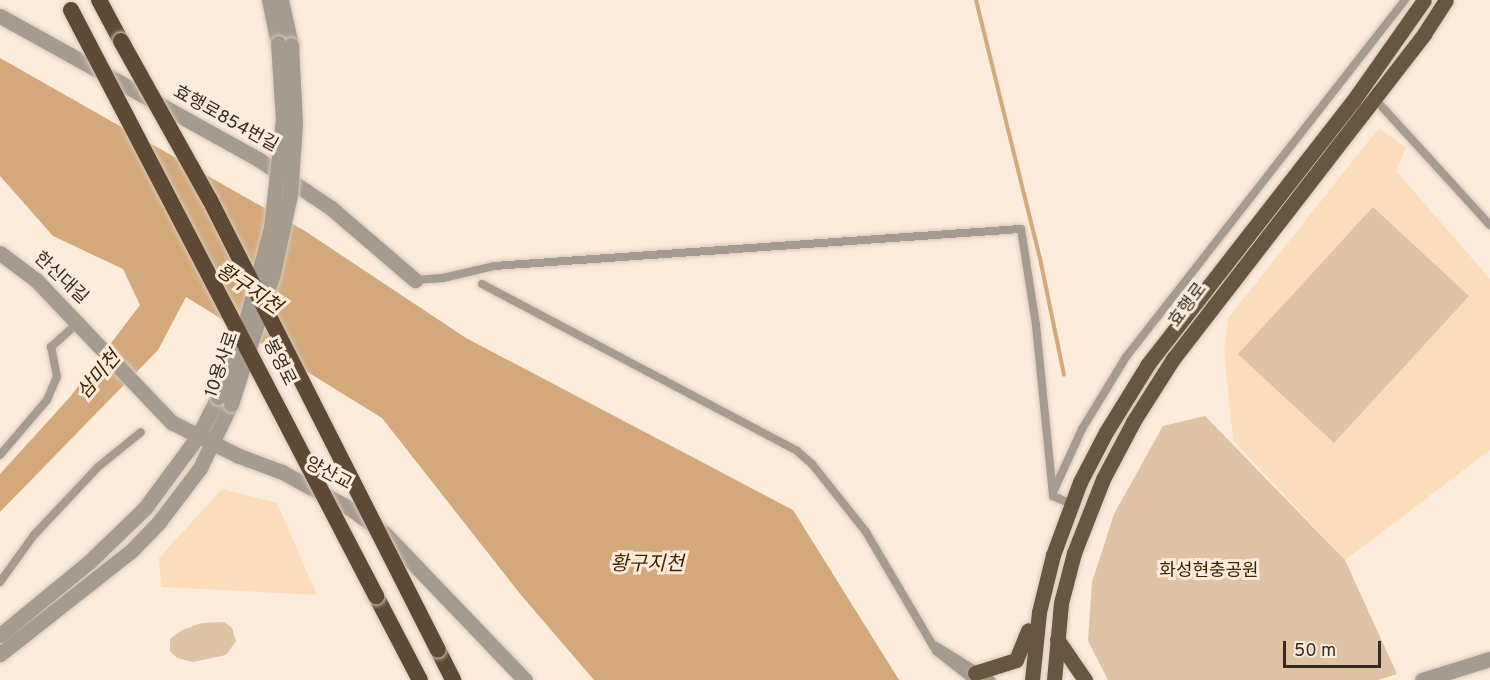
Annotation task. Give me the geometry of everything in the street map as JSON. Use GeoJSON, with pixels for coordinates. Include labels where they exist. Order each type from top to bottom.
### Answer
{"type":"FeatureCollection","features":[{"type":"Feature","properties":{"kind":"highway","name":"봉영로"},"geometry":{"type":"LineString","coordinates":[[99,0],[210,200],[453,680]]}},
{"type":"Feature","properties":{"kind":"highway","name":"봉영로"},"geometry":{"type":"LineString","coordinates":[[68,5],[420,680]]}},
{"type":"Feature","properties":{"kind":"main road","name":"효행로"},"geometry":{"type":"LineString","coordinates":[[1054,680],[1058,633],[1074,553],[1102,478],[1133,422],[1424,0]]}},
{"type":"Feature","properties":{"kind":"main road","name":"효행로"},"geometry":{"type":"LineString","coordinates":[[1032,680],[1039,612],[1048,575],[1072,504],[1122,404],[1182,321],[1374,98],[1424,34],[1446,0]]}},
{"type":"Feature","properties":{"kind":"main road"},"geometry":{"type":"LineString","coordinates":[[1409,24],[1424,34]]}},
{"type":"Feature","properties":{"kind":"main road"},"geometry":{"type":"LineString","coordinates":[[1182,321],[1196,330]]}},
{"type":"Feature","properties":{"kind":"main road"},"geometry":{"type":"LineString","coordinates":[[1048,575],[1053,590],[1047,628],[1058,633],[1085,680]]}},
{"type":"Feature","properties":{"kind":"main road"},"geometry":{"type":"LineString","coordinates":[[974,676],[1016,660],[1032,619],[1039,612]]}},
{"type":"Feature","properties":{"kind":"street","name":"10용사로"},"geometry":{"type":"LineString","coordinates":[[269,0],[285,44]]}},
{"type":"Feature","properties":{"kind":"street","name":"10용사로"},"geometry":{"type":"LineString","coordinates":[[0,654],[132,550],[176,502],[214,444],[225,401],[273,274],[290,195],[295,113],[281,0]]}},
{"type":"Feature","properties":{"kind":"street","name":"효행로854번길"},"geometry":{"type":"LineString","coordinates":[[0,16],[258,159],[331,208],[415,280]]}},
{"type":"Feature","properties":{"kind":"street","name":"한신대길"},"geometry":{"type":"LineString","coordinates":[[0,253],[36,280],[90,336]]}},
{"type":"Feature","properties":{"kind":"street","name":"양산교"},"geometry":{"type":"LineString","coordinates":[[90,336],[160,412],[198,436],[282,472],[351,509],[384,533],[525,680]]}},
{"type":"Feature","properties":{"kind":"street","name":"10용사로"},"geometry":{"type":"LineString","coordinates":[[0,635],[89,562],[159,489],[225,401]]}},
{"type":"Feature","properties":{"kind":"street"},"geometry":{"type":"LineString","coordinates":[[159,489],[173,490],[176,502]]}},
{"type":"Feature","properties":{"kind":"street"},"geometry":{"type":"LineString","coordinates":[[1422,680],[1490,659]]}},
{"type":"Feature","properties":{"kind":"lane"},"geometry":{"type":"LineString","coordinates":[[1053,496],[1106,385],[1405,0]]}},
{"type":"Feature","properties":{"kind":"lane"},"geometry":{"type":"LineString","coordinates":[[1374,98],[1490,225]]}},
{"type":"Feature","properties":{"kind":"lane"},"geometry":{"type":"LineString","coordinates":[[415,280],[494,266],[1021,229],[1036,325],[1053,496]]}},
{"type":"Feature","properties":{"kind":"lane"},"geometry":{"type":"LineString","coordinates":[[482,284],[797,451],[829,482],[866,532],[936,646],[974,676],[991,680]]}},
{"type":"Feature","properties":{"kind":"lane"},"geometry":{"type":"LineString","coordinates":[[0,455],[47,400],[57,377],[51,347],[78,323]]}},
{"type":"Feature","properties":{"kind":"lane"},"geometry":{"type":"LineString","coordinates":[[0,582],[34,535],[98,467],[141,432]]}},
{"type":"Feature","properties":{"kind":"lane"},"geometry":{"type":"LineString","coordinates":[[1053,496],[1072,504]]}},
{"type":"Feature","properties":{"kind":"shaded area"},"geometry":{"type":"Polygon","coordinates":[[[1379,128],[1406,148],[1396,171],[1490,279],[1490,450],[1345,560],[1233,440],[1224,350],[1228,318],[1379,128]]]}},
{"type":"Feature","properties":{"kind":"shaded area"},"geometry":{"type":"Polygon","coordinates":[[[222,489],[277,503],[317,595],[161,587],[159,558],[222,489]]]}},
{"type":"Feature","properties":{"kind":"green space"},"geometry":{"type":"Polygon","coordinates":[[[1373,207],[1469,296],[1334,443],[1238,354],[1373,207]]]}},
{"type":"Feature","properties":{"kind":"green space","name":"화성현충공원"},"geometry":{"type":"Polygon","coordinates":[[[1205,416],[1345,560],[1397,674],[1378,680],[1108,680],[1088,641],[1092,582],[1114,514],[1163,426],[1205,416]]]}},
{"type":"Feature","properties":{"kind":"green space"},"geometry":{"type":"Polygon","coordinates":[[[224,622],[232,628],[236,641],[226,655],[193,662],[177,658],[170,651],[170,639],[182,630],[202,623],[224,622]]]}},
{"type":"Feature","properties":{"kind":"water","name":"황구지천"},"geometry":{"type":"Polygon","coordinates":[[[0,58],[305,231],[466,338],[793,510],[899,680],[594,680],[521,595],[382,418],[186,297],[158,350],[0,512],[0,474],[70,397],[140,305],[123,269],[53,236],[0,176],[0,58]]]}},
{"type":"Feature","properties":{"kind":"waterway"},"geometry":{"type":"LineString","coordinates":[[976,0],[1041,263],[1064,375]]}},
{"type":"Feature","properties":{"kind":"water label","name":"삼미천"},"geometry":{"type":"Point","coordinates":[100,376]}}]}
